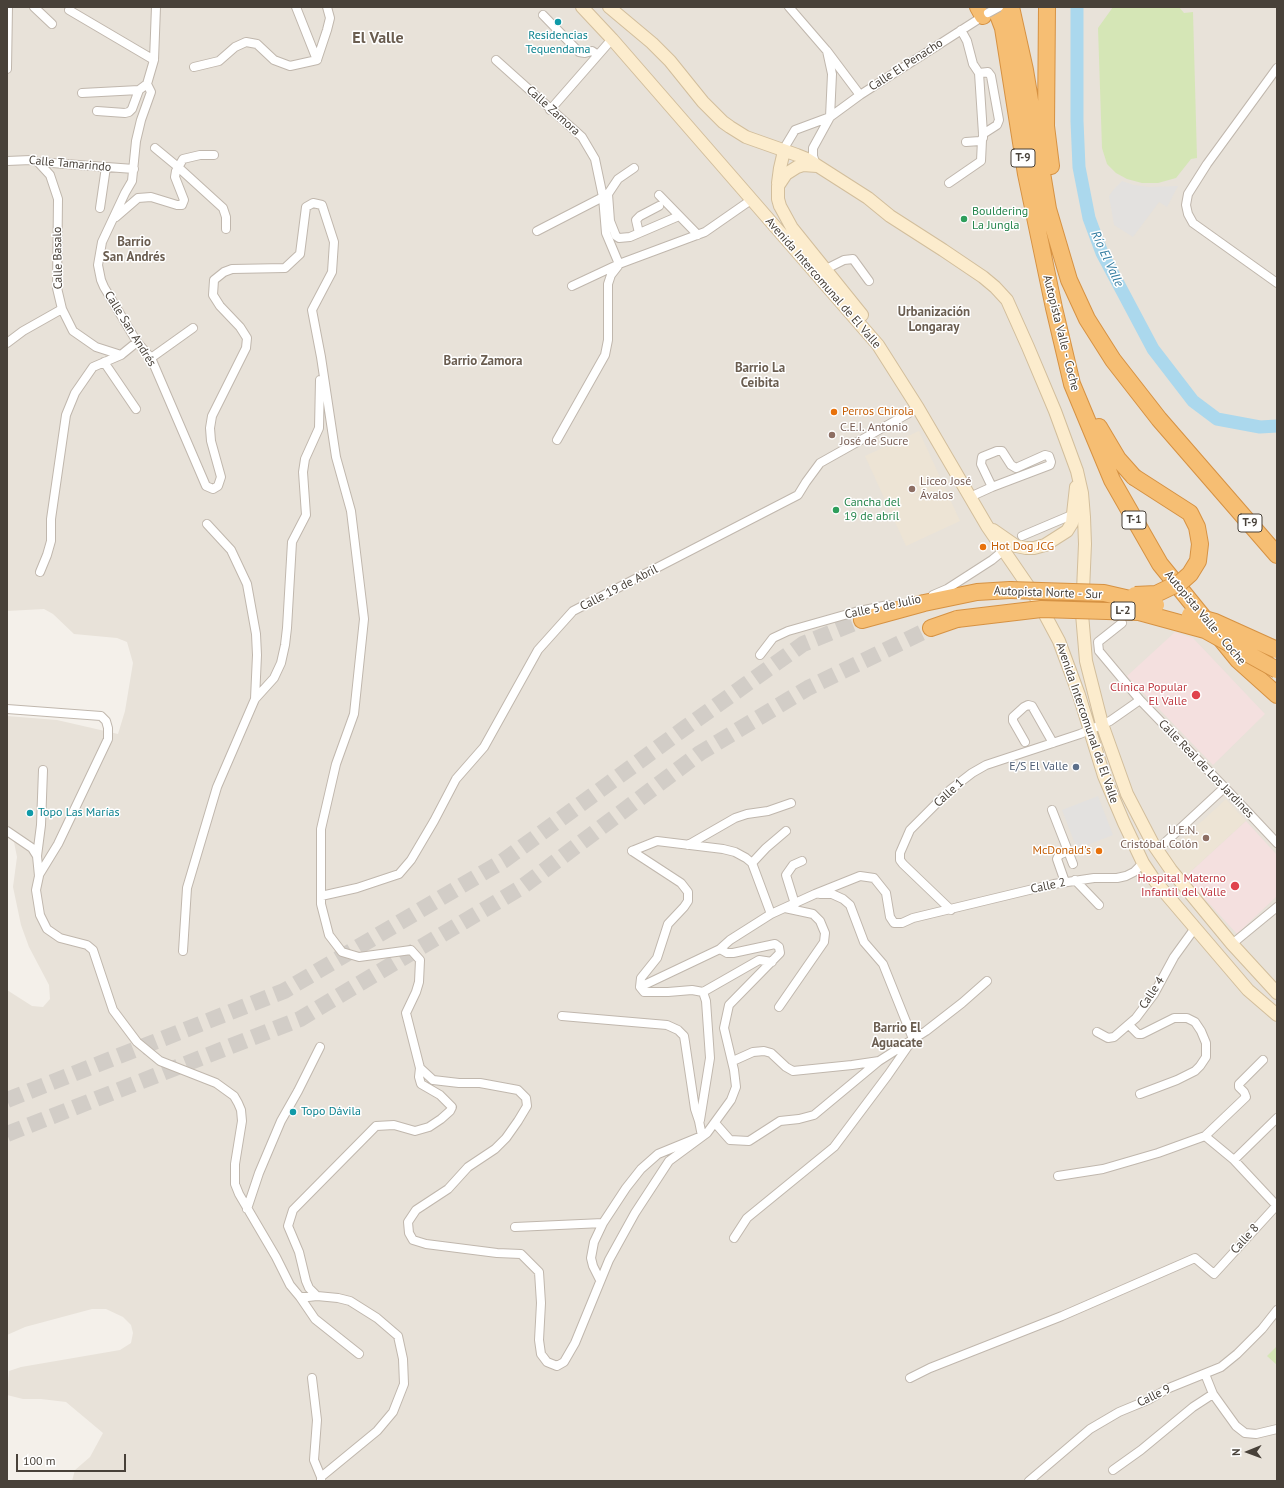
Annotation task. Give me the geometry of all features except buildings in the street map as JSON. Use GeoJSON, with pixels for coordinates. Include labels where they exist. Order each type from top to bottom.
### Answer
{"type":"FeatureCollection","features":[{"type":"Feature","properties":{"kind":"highway","name":"Autopista Valle - Coche"},"geometry":{"type":"LineString","coordinates":[[1011,7],[1025,70],[1048,209],[1069,280],[1087,319],[1113,360],[1159,419],[1277,555]]}},
{"type":"Feature","properties":{"kind":"highway"},"geometry":{"type":"LineString","coordinates":[[1047,7],[1046,126],[1063,262]]}},
{"type":"Feature","properties":{"kind":"highway","name":"Autopista Valle - Coche"},"geometry":{"type":"LineString","coordinates":[[986,11],[1003,28],[1026,174],[1054,308],[1072,384],[1112,480],[1160,564],[1238,660],[1277,695]]}},
{"type":"Feature","properties":{"kind":"highway"},"geometry":{"type":"LineString","coordinates":[[1054,308],[1062,319],[1080,376],[1101,432],[1118,459],[1134,477],[1190,513],[1197,527],[1200,544],[1198,561],[1190,574],[1181,582],[1156,594],[1104,594]]}},
{"type":"Feature","properties":{"kind":"highway","name":"Autopista Norte - Sur"},"geometry":{"type":"LineString","coordinates":[[862,620],[924,602],[977,592],[1010,590],[1104,594],[1144,602],[1214,622],[1277,650]]}},
{"type":"Feature","properties":{"kind":"highway","name":"Autopista Norte - Sur"},"geometry":{"type":"LineString","coordinates":[[931,628],[957,620],[1041,609],[1139,612],[1205,630],[1277,670]]}},
{"type":"Feature","properties":{"kind":"main road","name":"Avenida Intercomunal de El Valle"},"geometry":{"type":"LineString","coordinates":[[582,7],[612,39],[878,345],[918,408],[987,526],[1035,596],[1059,641],[1079,695],[1111,794],[1149,874],[1248,990],[1277,1015]]}},
{"type":"Feature","properties":{"kind":"main road","name":"Avenida Intercomunal de El Valle"},"geometry":{"type":"LineString","coordinates":[[609,7],[661,52],[723,122],[746,137],[797,155],[817,166],[868,198],[890,216],[983,278],[995,287],[1007,300],[1052,404],[1077,472],[1082,493],[1084,517],[1085,544],[1082,614],[1086,661],[1102,724],[1127,794],[1141,823],[1170,870],[1232,944],[1277,993]]}},
{"type":"Feature","properties":{"kind":"main road"},"geometry":{"type":"LineString","coordinates":[[784,151],[780,168],[778,199],[786,219],[873,329],[878,345]]}},
{"type":"Feature","properties":{"kind":"main road"},"geometry":{"type":"LineString","coordinates":[[778,186],[783,178],[793,169],[803,165],[817,166]]}},
{"type":"Feature","properties":{"kind":"main road"},"geometry":{"type":"LineString","coordinates":[[987,526],[1016,546],[1034,548],[1045,545],[1067,531],[1072,523],[1077,472]]}},
{"type":"Feature","properties":{"kind":"street"},"geometry":{"type":"LineString","coordinates":[[7,69],[8,7]]}},
{"type":"Feature","properties":{"kind":"street"},"geometry":{"type":"LineString","coordinates":[[34,7],[52,24]]}},
{"type":"Feature","properties":{"kind":"street","name":"Calle San Andrés"},"geometry":{"type":"LineString","coordinates":[[156,7],[154,60],[147,84],[151,92],[141,120],[136,141],[132,181],[102,242],[99,272],[104,288],[138,342],[151,358],[206,486],[213,489],[218,486],[221,477],[211,441],[210,428],[212,416],[246,348],[247,338],[240,327],[220,306],[213,295],[214,280],[224,272],[232,269],[285,268],[300,254],[306,207],[313,203],[322,206],[334,242],[332,272],[312,310],[321,357]]}},
{"type":"Feature","properties":{"kind":"street"},"geometry":{"type":"LineString","coordinates":[[296,7],[317,60]]}},
{"type":"Feature","properties":{"kind":"street"},"geometry":{"type":"LineString","coordinates":[[317,60],[330,18],[327,7]]}},
{"type":"Feature","properties":{"kind":"street"},"geometry":{"type":"LineString","coordinates":[[789,7],[827,51],[860,95]]}},
{"type":"Feature","properties":{"kind":"street","name":"Calle El Penacho"},"geometry":{"type":"LineString","coordinates":[[830,117],[860,95],[961,30],[986,11],[999,7]]}},
{"type":"Feature","properties":{"kind":"street"},"geometry":{"type":"LineString","coordinates":[[69,10],[154,60]]}},
{"type":"Feature","properties":{"kind":"street"},"geometry":{"type":"LineString","coordinates":[[543,15],[579,52],[582,54],[592,52],[598,55]]}},
{"type":"Feature","properties":{"kind":"street"},"geometry":{"type":"LineString","coordinates":[[949,183],[981,162],[983,137],[979,73],[973,64],[967,41],[961,30]]}},
{"type":"Feature","properties":{"kind":"street"},"geometry":{"type":"LineString","coordinates":[[550,110],[612,39]]}},
{"type":"Feature","properties":{"kind":"street"},"geometry":{"type":"LineString","coordinates":[[194,67],[219,61],[235,47],[246,42],[257,44],[274,60],[290,66],[317,60]]}},
{"type":"Feature","properties":{"kind":"street"},"geometry":{"type":"LineString","coordinates":[[817,166],[813,156],[813,148],[830,117],[832,74],[827,51]]}},
{"type":"Feature","properties":{"kind":"street","name":"Calle Zamora"},"geometry":{"type":"LineString","coordinates":[[496,60],[550,110],[582,137],[595,159],[603,197],[606,232],[619,264]]}},
{"type":"Feature","properties":{"kind":"street"},"geometry":{"type":"LineString","coordinates":[[1277,68],[1207,164],[1188,194],[1186,205],[1188,214],[1193,223],[1277,283]]}},
{"type":"Feature","properties":{"kind":"street"},"geometry":{"type":"LineString","coordinates":[[966,142],[980,141],[998,123],[991,76],[988,72],[979,73]]}},
{"type":"Feature","properties":{"kind":"street"},"geometry":{"type":"LineString","coordinates":[[97,112],[129,112],[132,109],[139,90],[147,84]]}},
{"type":"Feature","properties":{"kind":"street"},"geometry":{"type":"LineString","coordinates":[[82,92],[139,90]]}},
{"type":"Feature","properties":{"kind":"street"},"geometry":{"type":"LineString","coordinates":[[982,109],[996,107]]}},
{"type":"Feature","properties":{"kind":"street"},"geometry":{"type":"LineString","coordinates":[[784,151],[795,130],[830,117]]}},
{"type":"Feature","properties":{"kind":"street"},"geometry":{"type":"LineString","coordinates":[[155,148],[223,208],[226,217],[226,229]]}},
{"type":"Feature","properties":{"kind":"street"},"geometry":{"type":"LineString","coordinates":[[113,219],[138,198],[151,198],[177,206],[182,204],[184,200],[175,177],[178,167],[183,159],[200,155],[214,155]]}},
{"type":"Feature","properties":{"kind":"street","name":"Calle Tamarindo"},"geometry":{"type":"LineString","coordinates":[[7,161],[31,160],[38,162],[134,169]]}},
{"type":"Feature","properties":{"kind":"street","name":"Calle Basalo"},"geometry":{"type":"LineString","coordinates":[[38,162],[50,175],[58,199],[57,288],[62,310],[73,331],[96,347],[121,355]]}},
{"type":"Feature","properties":{"kind":"street"},"geometry":{"type":"LineString","coordinates":[[100,208],[106,167]]}},
{"type":"Feature","properties":{"kind":"street"},"geometry":{"type":"LineString","coordinates":[[634,168],[618,179],[608,194],[610,222],[616,236],[624,238],[679,216]]}},
{"type":"Feature","properties":{"kind":"street"},"geometry":{"type":"LineString","coordinates":[[659,195],[698,235]]}},
{"type":"Feature","properties":{"kind":"street"},"geometry":{"type":"LineString","coordinates":[[537,231],[603,197]]}},
{"type":"Feature","properties":{"kind":"street"},"geometry":{"type":"LineString","coordinates":[[572,286],[619,264],[705,232],[751,200]]}},
{"type":"Feature","properties":{"kind":"street"},"geometry":{"type":"LineString","coordinates":[[639,233],[636,220],[640,216],[659,206]]}},
{"type":"Feature","properties":{"kind":"street"},"geometry":{"type":"LineString","coordinates":[[826,269],[844,260],[853,259],[869,281]]}},
{"type":"Feature","properties":{"kind":"street"},"geometry":{"type":"LineString","coordinates":[[557,440],[605,355],[608,340],[608,284],[611,274],[619,264]]}},
{"type":"Feature","properties":{"kind":"street"},"geometry":{"type":"LineString","coordinates":[[7,343],[23,331],[62,310]]}},
{"type":"Feature","properties":{"kind":"street"},"geometry":{"type":"LineString","coordinates":[[151,358],[193,328]]}},
{"type":"Feature","properties":{"kind":"street"},"geometry":{"type":"LineString","coordinates":[[40,572],[51,541],[51,518],[66,415],[75,392],[93,367],[121,355],[138,342]]}},
{"type":"Feature","properties":{"kind":"street"},"geometry":{"type":"LineString","coordinates":[[183,951],[187,888],[217,788],[255,699],[274,678],[281,663],[285,645],[292,542],[306,515],[303,483],[305,459],[319,428],[321,357]]}},
{"type":"Feature","properties":{"kind":"street"},"geometry":{"type":"LineString","coordinates":[[317,1296],[309,1288],[306,1281],[299,1252],[288,1226],[293,1210],[376,1126],[394,1125],[415,1131],[429,1127],[441,1119],[450,1111],[452,1107],[440,1095],[421,1084],[419,1077],[420,1068],[406,1013],[419,982],[420,960],[411,950],[359,957],[342,952],[329,935],[321,904],[321,829],[336,764],[354,714],[364,619],[351,511],[336,457],[321,357]]}},
{"type":"Feature","properties":{"kind":"street"},"geometry":{"type":"LineString","coordinates":[[104,362],[136,409]]}},
{"type":"Feature","properties":{"kind":"street","name":"Calle 19 de Abril"},"geometry":{"type":"LineString","coordinates":[[321,896],[357,888],[399,874],[434,821],[456,779],[484,747],[538,650],[573,611],[798,495],[820,463],[918,408]]}},
{"type":"Feature","properties":{"kind":"street"},"geometry":{"type":"LineString","coordinates":[[970,497],[1050,465],[1050,456],[1045,454],[1016,468],[1013,467],[1002,451],[997,451],[982,457],[981,464],[992,487]]}},
{"type":"Feature","properties":{"kind":"street"},"geometry":{"type":"LineString","coordinates":[[1022,536],[1074,514]]}},
{"type":"Feature","properties":{"kind":"street"},"geometry":{"type":"LineString","coordinates":[[207,524],[231,550],[247,584],[256,634],[257,655],[255,699]]}},
{"type":"Feature","properties":{"kind":"street","name":"Calle 5 de Julio"},"geometry":{"type":"LineString","coordinates":[[760,655],[773,638],[788,632],[855,612],[926,598],[947,589],[992,560],[1004,550]]}},
{"type":"Feature","properties":{"kind":"street","name":"Calle Real de Los Jardines"},"geometry":{"type":"LineString","coordinates":[[1122,622],[1098,642],[1099,651],[1140,700],[1277,843]]}},
{"type":"Feature","properties":{"kind":"street"},"geometry":{"type":"LineString","coordinates":[[1102,724],[1110,721],[1140,700]]}},
{"type":"Feature","properties":{"kind":"street"},"geometry":{"type":"LineString","coordinates":[[1025,742],[1013,721],[1013,718],[1024,706],[1028,705],[1032,706],[1053,743]]}},
{"type":"Feature","properties":{"kind":"street"},"geometry":{"type":"LineString","coordinates":[[7,709],[101,716],[106,721],[108,728],[108,739],[58,844],[39,876]]}},
{"type":"Feature","properties":{"kind":"street","name":"Calle 1"},"geometry":{"type":"LineString","coordinates":[[951,910],[900,860],[900,853],[910,830],[950,790],[972,773],[986,765],[1053,743],[1102,724]]}},
{"type":"Feature","properties":{"kind":"street"},"geometry":{"type":"LineString","coordinates":[[43,770],[41,826],[37,856],[39,876],[36,890],[40,915],[47,929],[60,938],[87,945],[93,950],[113,1010],[137,1042],[160,1061],[216,1083],[234,1096],[241,1110],[242,1122],[235,1164],[235,1184],[247,1209],[276,1257],[290,1285],[315,1319],[359,1354]]}},
{"type":"Feature","properties":{"kind":"street"},"geometry":{"type":"LineString","coordinates":[[1157,850],[1225,787]]}},
{"type":"Feature","properties":{"kind":"street"},"geometry":{"type":"LineString","coordinates":[[688,845],[735,818],[754,812],[768,811],[791,803]]}},
{"type":"Feature","properties":{"kind":"street"},"geometry":{"type":"LineString","coordinates":[[1052,810],[1073,864]]}},
{"type":"Feature","properties":{"kind":"street"},"geometry":{"type":"LineString","coordinates":[[7,831],[32,848],[37,856]]}},
{"type":"Feature","properties":{"kind":"street"},"geometry":{"type":"LineString","coordinates":[[752,863],[766,848],[786,831]]}},
{"type":"Feature","properties":{"kind":"street"},"geometry":{"type":"LineString","coordinates":[[771,914],[752,863],[735,852],[723,849],[656,841],[632,851],[681,883],[688,892],[688,901],[668,924],[657,958],[641,978],[640,987],[644,992],[692,990],[703,992],[759,960],[772,962]]}},
{"type":"Feature","properties":{"kind":"street"},"geometry":{"type":"LineString","coordinates":[[1065,882],[1057,859],[1059,855],[1068,851]]}},
{"type":"Feature","properties":{"kind":"street"},"geometry":{"type":"LineString","coordinates":[[794,904],[786,875],[794,865],[802,860]]}},
{"type":"Feature","properties":{"kind":"street","name":"Calle 2"},"geometry":{"type":"LineString","coordinates":[[815,894],[860,876],[874,878],[886,893],[890,917],[894,923],[902,923],[914,918],[1065,882],[1126,876],[1134,872],[1143,863]]}},
{"type":"Feature","properties":{"kind":"street"},"geometry":{"type":"LineString","coordinates":[[1076,880],[1099,905]]}},
{"type":"Feature","properties":{"kind":"street"},"geometry":{"type":"LineString","coordinates":[[640,987],[720,949],[730,940],[771,914],[815,894],[832,894],[843,899],[850,905],[864,942],[883,964],[913,1039]]}},
{"type":"Feature","properties":{"kind":"street"},"geometry":{"type":"LineString","coordinates":[[1232,944],[1277,907]]}},
{"type":"Feature","properties":{"kind":"street"},"geometry":{"type":"LineString","coordinates":[[779,1007],[824,942],[825,933],[820,921],[813,914],[785,908]]}},
{"type":"Feature","properties":{"kind":"street","name":"Calle 4"},"geometry":{"type":"LineString","coordinates":[[1097,1032],[1108,1038],[1114,1037],[1119,1031],[1129,1025],[1136,1018],[1154,994],[1174,956],[1195,928]]}},
{"type":"Feature","properties":{"kind":"street"},"geometry":{"type":"LineString","coordinates":[[420,1068],[433,1080],[459,1083],[480,1083],[518,1090],[526,1098],[527,1106],[518,1121],[495,1149],[468,1167],[448,1189],[416,1210],[408,1222],[408,1233],[413,1240],[426,1244],[497,1254],[522,1254],[539,1272],[542,1303],[539,1340],[541,1354],[547,1362],[557,1366],[564,1362],[575,1343],[608,1260],[635,1213],[669,1161],[702,1136],[715,1124],[731,1100],[736,1087],[732,1061],[724,1028],[729,1005],[780,953],[779,948],[775,944],[733,953],[727,953],[720,949]]}},
{"type":"Feature","properties":{"kind":"street"},"geometry":{"type":"LineString","coordinates":[[715,1124],[730,1140],[749,1141],[780,1121],[799,1119],[814,1115],[879,1060],[926,1031],[987,981]]}},
{"type":"Feature","properties":{"kind":"street"},"geometry":{"type":"LineString","coordinates":[[699,1121],[710,1058],[706,1001],[703,992]]}},
{"type":"Feature","properties":{"kind":"street"},"geometry":{"type":"LineString","coordinates":[[562,1016],[667,1025],[678,1030],[684,1036],[695,1109],[702,1136]]}},
{"type":"Feature","properties":{"kind":"street"},"geometry":{"type":"LineString","coordinates":[[1129,1025],[1138,1034],[1142,1034],[1174,1018],[1187,1018],[1195,1022],[1206,1043],[1206,1057],[1200,1066],[1177,1080],[1140,1094]]}},
{"type":"Feature","properties":{"kind":"street"},"geometry":{"type":"LineString","coordinates":[[734,1238],[747,1218],[834,1147],[913,1039]]}},
{"type":"Feature","properties":{"kind":"street"},"geometry":{"type":"LineString","coordinates":[[247,1209],[259,1173],[280,1121],[298,1091],[320,1047]]}},
{"type":"Feature","properties":{"kind":"street"},"geometry":{"type":"LineString","coordinates":[[732,1061],[752,1052],[764,1051],[771,1053],[786,1067],[793,1071],[852,1065],[879,1060]]}},
{"type":"Feature","properties":{"kind":"street"},"geometry":{"type":"LineString","coordinates":[[1058,1176],[1103,1169],[1158,1153],[1205,1136],[1246,1097],[1244,1092],[1239,1087],[1239,1084],[1263,1060]]}},
{"type":"Feature","properties":{"kind":"street"},"geometry":{"type":"LineString","coordinates":[[1234,1160],[1277,1118]]}},
{"type":"Feature","properties":{"kind":"street"},"geometry":{"type":"LineString","coordinates":[[600,1280],[591,1258],[594,1242],[603,1223],[626,1188],[641,1169],[658,1154],[702,1136]]}},
{"type":"Feature","properties":{"kind":"street"},"geometry":{"type":"LineString","coordinates":[[1205,1136],[1234,1160],[1277,1205]]}},
{"type":"Feature","properties":{"kind":"street","name":"Calle 8"},"geometry":{"type":"LineString","coordinates":[[910,1378],[930,1368],[1062,1316],[1195,1258],[1214,1274],[1277,1205]]}},
{"type":"Feature","properties":{"kind":"street"},"geometry":{"type":"LineString","coordinates":[[515,1227],[603,1223]]}},
{"type":"Feature","properties":{"kind":"street"},"geometry":{"type":"LineString","coordinates":[[300,1297],[317,1296],[350,1301],[376,1318],[398,1336],[403,1359],[404,1384],[393,1412],[377,1431],[321,1479],[314,1460],[317,1420],[312,1378]]}},
{"type":"Feature","properties":{"kind":"street","name":"Calle 9"},"geometry":{"type":"LineString","coordinates":[[1029,1481],[1090,1429],[1119,1412],[1148,1400],[1169,1388],[1221,1367],[1238,1354],[1262,1329],[1277,1310]]}},
{"type":"Feature","properties":{"kind":"street"},"geometry":{"type":"LineString","coordinates":[[1205,1374],[1213,1394],[1236,1426],[1245,1433],[1256,1434],[1277,1430]]}},
{"type":"Feature","properties":{"kind":"street"},"geometry":{"type":"LineString","coordinates":[[1113,1470],[1141,1450],[1193,1407],[1213,1394]]}},
{"type":"Feature","properties":{"kind":"shaded area"},"geometry":{"type":"Polygon","coordinates":[[[7,7],[1277,7],[1277,1481],[72,1481],[75,1470],[90,1457],[103,1433],[66,1402],[41,1399],[23,1399],[7,1395],[9,1371],[21,1367],[120,1350],[131,1343],[133,1333],[131,1325],[123,1317],[106,1309],[92,1309],[25,1327],[7,1335],[7,990],[32,1006],[43,1007],[50,999],[49,985],[29,947],[21,925],[13,887],[17,857],[14,842],[7,835],[7,716],[57,720],[118,734],[125,711],[133,663],[127,642],[117,638],[74,634],[53,614],[44,609],[7,611],[7,7]]]}},
{"type":"Feature","properties":{"kind":"shaded area"},"geometry":{"type":"Polygon","coordinates":[[[1122,181],[1134,185],[1149,187],[1178,186],[1167,207],[1159,202],[1133,237],[1114,225],[1109,196],[1122,181]]]}},
{"type":"Feature","properties":{"kind":"shaded area","name":"Liceo José Ávalos"},"geometry":{"type":"Polygon","coordinates":[[[919,431],[960,521],[906,546],[865,456],[919,431]]]}},
{"type":"Feature","properties":{"kind":"shaded area","name":"Clínica Popular El Valle"},"geometry":{"type":"Polygon","coordinates":[[[1175,632],[1193,638],[1265,714],[1213,765],[1127,676],[1175,632]]]}},
{"type":"Feature","properties":{"kind":"shaded area"},"geometry":{"type":"Polygon","coordinates":[[[1098,796],[1113,835],[1077,849],[1062,810],[1098,796]]]}},
{"type":"Feature","properties":{"kind":"shaded area","name":"U.E.N. Cristóbal Colón"},"geometry":{"type":"Polygon","coordinates":[[[1226,799],[1246,821],[1185,877],[1165,855],[1226,799]]]}},
{"type":"Feature","properties":{"kind":"shaded area","name":"Hospital Materno Infantil del Valle"},"geometry":{"type":"Polygon","coordinates":[[[1246,821],[1277,855],[1277,896],[1237,934],[1185,877],[1246,821]]]}},
{"type":"Feature","properties":{"kind":"green space"},"geometry":{"type":"Polygon","coordinates":[[[1113,7],[1179,7],[1184,13],[1193,12],[1197,158],[1191,159],[1176,178],[1158,183],[1142,183],[1127,179],[1116,173],[1107,164],[1102,148],[1098,28],[1113,7]]]}},
{"type":"Feature","properties":{"kind":"green space"},"geometry":{"type":"Polygon","coordinates":[[[1277,1346],[1277,1365],[1267,1356],[1277,1346]]]}},
{"type":"Feature","properties":{"kind":"waterway","name":"Río El Valle"},"geometry":{"type":"LineString","coordinates":[[1077,7],[1077,121],[1079,167],[1089,218],[1102,253],[1153,349],[1193,401],[1217,419],[1260,427],[1277,426]]}},
{"type":"Feature","properties":{"kind":"tunnel"},"geometry":{"type":"LineString","coordinates":[[7,1100],[284,991],[503,861],[682,730],[803,644],[862,620]]}},
{"type":"Feature","properties":{"kind":"tunnel"},"geometry":{"type":"LineString","coordinates":[[7,1134],[300,1019],[522,887],[700,753],[808,688],[931,628]]}},
{"type":"Feature","properties":{"kind":"place","name":"Residencias Tequendama"},"geometry":{"type":"Point","coordinates":[558,22]}},
{"type":"Feature","properties":{"kind":"place","name":"Bouldering La Jungla"},"geometry":{"type":"Point","coordinates":[964,219]}},
{"type":"Feature","properties":{"kind":"place","name":"Perros Chirola"},"geometry":{"type":"Point","coordinates":[834,412]}},
{"type":"Feature","properties":{"kind":"place","name":"C.E.I. Antonio José de Sucre"},"geometry":{"type":"Point","coordinates":[832,435]}},
{"type":"Feature","properties":{"kind":"place","name":"Liceo José Ávalos"},"geometry":{"type":"Point","coordinates":[912,489]}},
{"type":"Feature","properties":{"kind":"place","name":"Cancha del 19 de abril"},"geometry":{"type":"Point","coordinates":[836,510]}},
{"type":"Feature","properties":{"kind":"place","name":"Hot Dog JCG"},"geometry":{"type":"Point","coordinates":[983,547]}},
{"type":"Feature","properties":{"kind":"place","name":"Clínica Popular El Valle"},"geometry":{"type":"Point","coordinates":[1196,695]}},
{"type":"Feature","properties":{"kind":"place","name":"E/S El Valle"},"geometry":{"type":"Point","coordinates":[1076,767]}},
{"type":"Feature","properties":{"kind":"place","name":"Topo Las Marías"},"geometry":{"type":"Point","coordinates":[30,813]}},
{"type":"Feature","properties":{"kind":"place","name":"U.E.N. Cristóbal Colón"},"geometry":{"type":"Point","coordinates":[1206,838]}},
{"type":"Feature","properties":{"kind":"place","name":"McDonald's"},"geometry":{"type":"Point","coordinates":[1099,851]}},
{"type":"Feature","properties":{"kind":"place","name":"Hospital Materno Infantil del Valle"},"geometry":{"type":"Point","coordinates":[1235,886]}},
{"type":"Feature","properties":{"kind":"place","name":"Topo Dávila"},"geometry":{"type":"Point","coordinates":[293,1112]}},
{"type":"Feature","properties":{"kind":"district","name":"El Valle"},"geometry":{"type":"Point","coordinates":[378,38]}},
{"type":"Feature","properties":{"kind":"district","name":"Barrio San Andrés"},"geometry":{"type":"Point","coordinates":[134,250]}},
{"type":"Feature","properties":{"kind":"district","name":"Urbanización Longaray"},"geometry":{"type":"Point","coordinates":[934,320]}},
{"type":"Feature","properties":{"kind":"district","name":"Barrio Zamora"},"geometry":{"type":"Point","coordinates":[483,361]}},
{"type":"Feature","properties":{"kind":"district","name":"Barrio La Ceibita"},"geometry":{"type":"Point","coordinates":[760,376]}},
{"type":"Feature","properties":{"kind":"district","name":"Barrio El Aguacate"},"geometry":{"type":"Point","coordinates":[897,1036]}}]}
